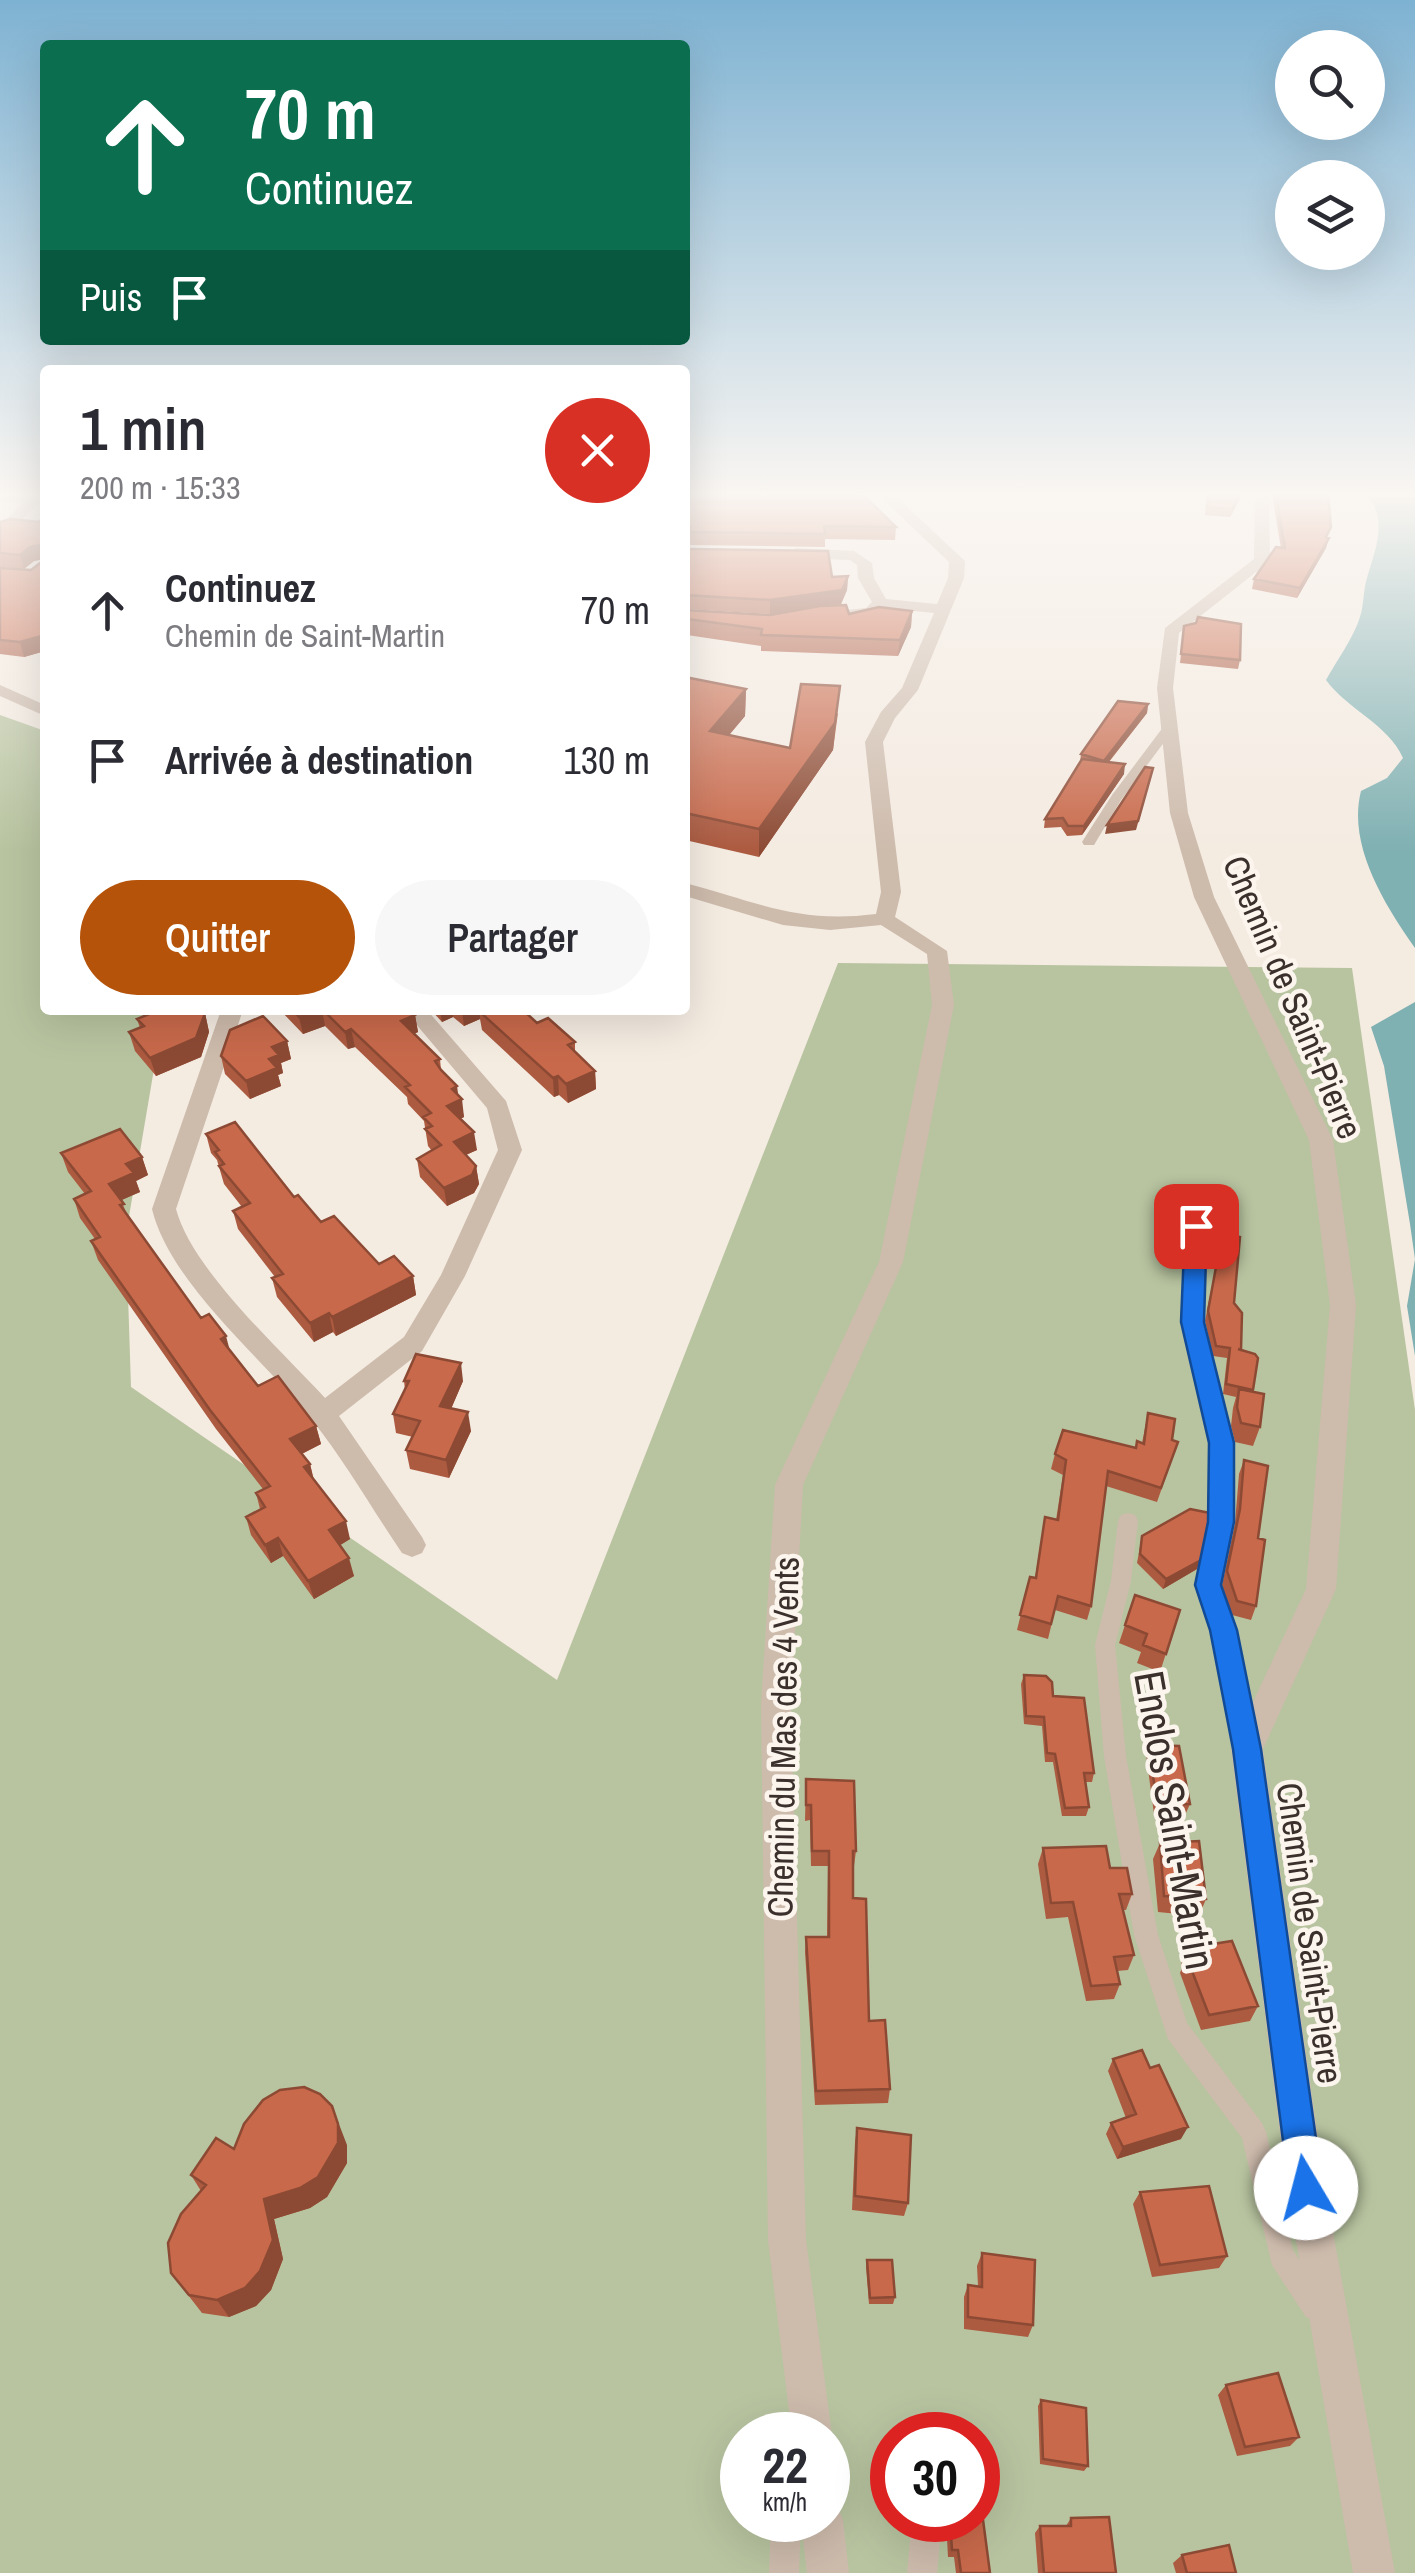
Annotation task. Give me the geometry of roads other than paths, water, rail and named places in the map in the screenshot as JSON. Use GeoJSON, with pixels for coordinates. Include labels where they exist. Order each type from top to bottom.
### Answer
{"type":"FeatureCollection","features":[{"type":"Feature","properties":{"kind":"street"},"geometry":{"type":"LineString","coordinates":[[819,613],[871,611]]}},
{"type":"Feature","properties":{"kind":"street"},"geometry":{"type":"LineString","coordinates":[[690,891],[781,922],[825,925],[885,919],[891,892],[874,742],[887,716],[910,690],[939,611]]}},
{"type":"Feature","properties":{"kind":"street","name":"Chemin de Saint-Pierre"},"geometry":{"type":"LineString","coordinates":[[1197,611],[1171,631],[1164,688],[1179,813],[1204,897],[1321,1140],[1344,1305],[1320,1589],[1247,1749],[1306,2188],[1374,2573]]}},
{"type":"Feature","properties":{"kind":"street"},"geometry":{"type":"LineString","coordinates":[[0,690],[40,709]]}},
{"type":"Feature","properties":{"kind":"street","name":"Chemin du Mas des 4 Vents"},"geometry":{"type":"LineString","coordinates":[[809,2412],[787,2240],[777,1685],[788,1484],[891,1262],[943,1004],[936,951],[885,919]]}},
{"type":"Feature","properties":{"kind":"street"},"geometry":{"type":"LineString","coordinates":[[230,1015],[164,1209],[171,1237],[227,1308],[324,1414],[412,1544]]}},
{"type":"Feature","properties":{"kind":"street"},"geometry":{"type":"LineString","coordinates":[[324,1414],[414,1344],[453,1276],[510,1150],[498,1106],[418,1015]]}},
{"type":"Feature","properties":{"kind":"street"},"geometry":{"type":"LineString","coordinates":[[824,2542],[828,2573]]}},
{"type":"Feature","properties":{"kind":"lane"},"geometry":{"type":"LineString","coordinates":[[1089,842],[1108,802],[1135,775],[1168,728]]}},
{"type":"Feature","properties":{"kind":"lane"},"geometry":{"type":"LineString","coordinates":[[1196,1226],[1192,1322],[1222,1443],[1221,1522],[1208,1585],[1223,1630],[1247,1749]]}},
{"type":"Feature","properties":{"kind":"lane","name":"Enclos Saint-Martin"},"geometry":{"type":"LineString","coordinates":[[1128,1522],[1121,1581],[1105,1645],[1115,1756],[1146,1935],[1177,2030],[1253,2132],[1281,2256],[1331,2329]]}},
{"type":"Feature","properties":{"kind":"lane"},"geometry":{"type":"LineString","coordinates":[[799,2412],[805,2371]]}},
{"type":"Feature","properties":{"kind":"lane"},"geometry":{"type":"LineString","coordinates":[[784,2573],[785,2542]]}},
{"type":"Feature","properties":{"kind":"lane"},"geometry":{"type":"LineString","coordinates":[[922,2573],[925,2542]]}},
{"type":"Feature","properties":{"kind":"water"},"geometry":{"type":"Polygon","coordinates":[[[1415,611],[1415,948],[1371,874],[1359,832],[1361,791],[1387,778],[1403,758],[1388,736],[1326,680],[1361,612],[1415,611]]]}},
{"type":"Feature","properties":{"kind":"water"},"geometry":{"type":"Polygon","coordinates":[[[1415,1002],[1415,1259],[1384,1066],[1371,1027],[1415,1002]]]}},
{"type":"Feature","properties":{"kind":"water"},"geometry":{"type":"Polygon","coordinates":[[[1415,1259],[1415,1356],[1407,1306],[1415,1259]]]}}]}
